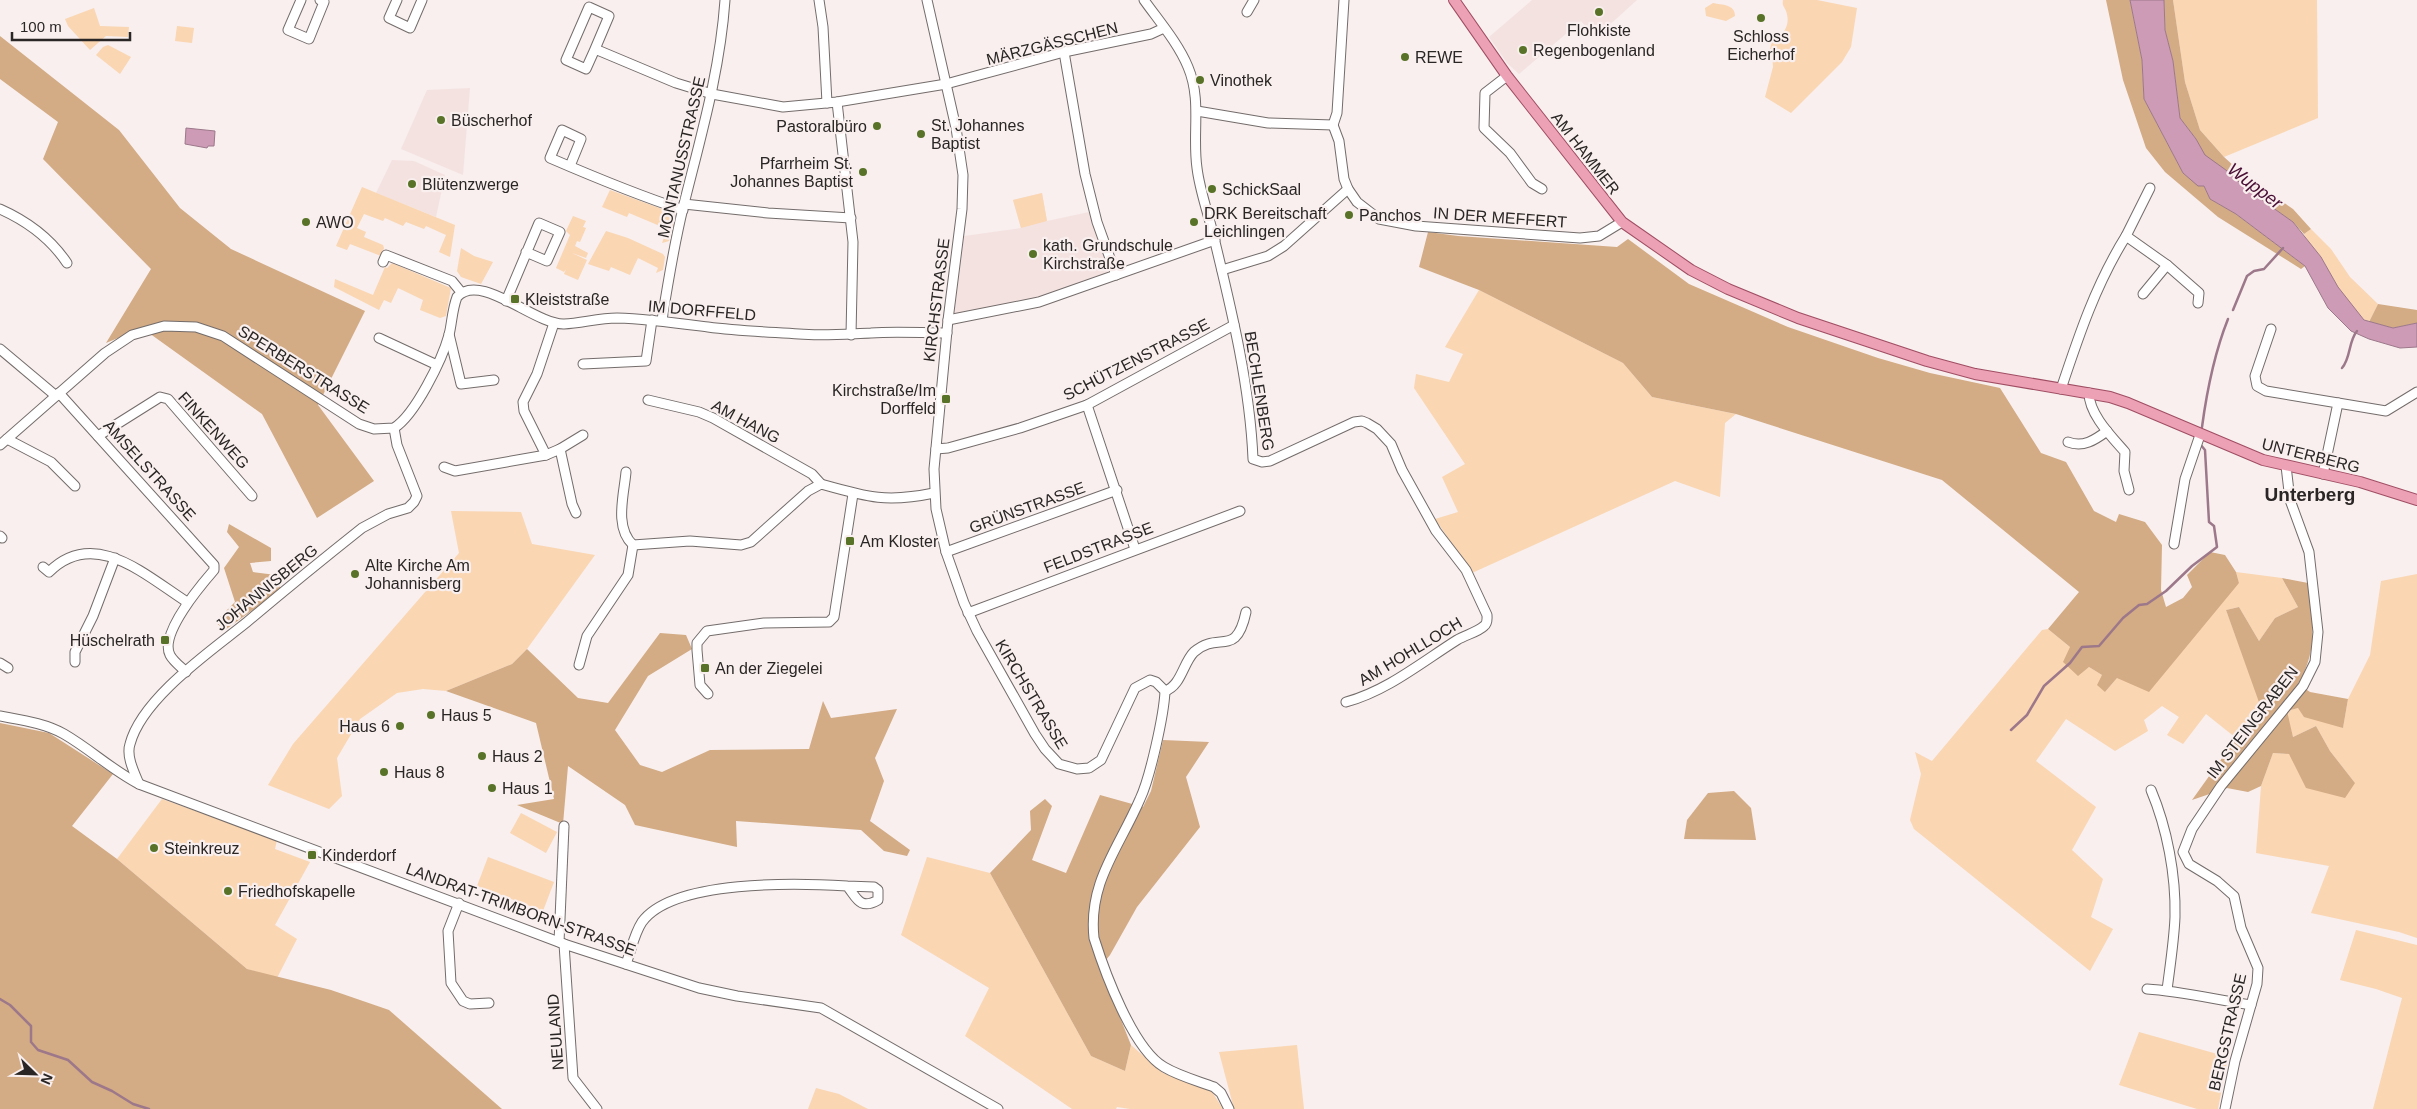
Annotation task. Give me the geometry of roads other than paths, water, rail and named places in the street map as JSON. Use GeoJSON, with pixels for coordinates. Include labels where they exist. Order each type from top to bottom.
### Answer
{"type":"FeatureCollection","features":[{"type":"Feature","properties":{"kind":"main road","name":"AM HAMMER"},"geometry":{"type":"LineString","coordinates":[[1454,0],[1507,76],[1622,222],[1691,270],[1728,289],[1813,323],[1927,361],[1975,374],[2042,385]]}},
{"type":"Feature","properties":{"kind":"main road","name":"UNTERBERG"},"geometry":{"type":"LineString","coordinates":[[2042,385],[2089,393],[2128,403],[2242,452],[2286,466],[2360,482],[2417,500]]}},
{"type":"Feature","properties":{"kind":"street"},"geometry":{"type":"LineString","coordinates":[[302,0],[288,30],[308,39],[324,2],[320,0]]}},
{"type":"Feature","properties":{"kind":"street"},"geometry":{"type":"LineString","coordinates":[[397,0],[389,18],[410,28],[422,0]]}},
{"type":"Feature","properties":{"kind":"street","name":"MONTANUSSTRASSE"},"geometry":{"type":"LineString","coordinates":[[583,364],[646,361],[712,94],[722,37],[725,0]]}},
{"type":"Feature","properties":{"kind":"street"},"geometry":{"type":"LineString","coordinates":[[818,0],[823,27],[827,103]]}},
{"type":"Feature","properties":{"kind":"street","name":"KIRCHSTRASSE"},"geometry":{"type":"LineString","coordinates":[[928,0],[962,160],[964,187],[948,320],[936,449],[934,494],[939,526],[946,552],[968,613],[1045,750],[1053,759],[1066,767],[1077,769],[1089,768],[1101,760],[1135,688],[1150,680],[1156,682],[1165,691]]}},
{"type":"Feature","properties":{"kind":"street","name":"BECHLENBERG"},"geometry":{"type":"LineString","coordinates":[[1144,0],[1188,66],[1194,83],[1197,111],[1197,168],[1234,325],[1252,439],[1253,459],[1262,462],[1270,461],[1362,420],[1377,429],[1391,444],[1402,470],[1436,531],[1466,570],[1482,601],[1487,622]]}},
{"type":"Feature","properties":{"kind":"street"},"geometry":{"type":"LineString","coordinates":[[1247,12],[1254,0]]}},
{"type":"Feature","properties":{"kind":"street"},"geometry":{"type":"LineString","coordinates":[[1197,111],[1268,122],[1333,125],[1337,113],[1344,0]]}},
{"type":"Feature","properties":{"kind":"street"},"geometry":{"type":"LineString","coordinates":[[589,7],[609,16],[595,49],[586,69],[566,60],[589,7]]}},
{"type":"Feature","properties":{"kind":"street","name":"MÄRZGÄSSCHEN"},"geometry":{"type":"LineString","coordinates":[[595,49],[676,83],[712,94],[783,107],[837,102],[946,84],[1064,52],[1151,34],[1164,28]]}},
{"type":"Feature","properties":{"kind":"street"},"geometry":{"type":"LineString","coordinates":[[1064,52],[1085,174],[1097,222],[1116,275]]}},
{"type":"Feature","properties":{"kind":"street"},"geometry":{"type":"LineString","coordinates":[[1507,76],[1485,93],[1484,128],[1510,154],[1532,183],[1542,189]]}},
{"type":"Feature","properties":{"kind":"street"},"geometry":{"type":"LineString","coordinates":[[837,102],[853,242],[851,335]]}},
{"type":"Feature","properties":{"kind":"street","name":"IN DER MEFFERT"},"geometry":{"type":"LineString","coordinates":[[1333,125],[1339,141],[1344,179],[1348,189],[1357,202],[1379,219],[1416,226],[1580,238],[1599,236],[1622,222]]}},
{"type":"Feature","properties":{"kind":"street"},"geometry":{"type":"LineString","coordinates":[[570,166],[648,198],[684,207],[851,218]]}},
{"type":"Feature","properties":{"kind":"street"},"geometry":{"type":"LineString","coordinates":[[2061,388],[2090,303],[2106,267],[2126,236],[2150,188]]}},
{"type":"Feature","properties":{"kind":"street"},"geometry":{"type":"LineString","coordinates":[[1222,270],[1268,256],[1284,246],[1348,189]]}},
{"type":"Feature","properties":{"kind":"street"},"geometry":{"type":"LineString","coordinates":[[0,209],[14,215],[37,230],[59,250],[67,263]]}},
{"type":"Feature","properties":{"kind":"street"},"geometry":{"type":"LineString","coordinates":[[2126,236],[2167,265],[2199,293],[2198,303]]}},
{"type":"Feature","properties":{"kind":"street"},"geometry":{"type":"LineString","coordinates":[[948,320],[1039,302],[1215,240]]}},
{"type":"Feature","properties":{"kind":"street"},"geometry":{"type":"LineString","coordinates":[[506,300],[526,252]]}},
{"type":"Feature","properties":{"kind":"street"},"geometry":{"type":"LineString","coordinates":[[383,262],[386,255],[452,281],[462,292],[455,303],[449,334],[437,365],[408,415],[394,428]]}},
{"type":"Feature","properties":{"kind":"street"},"geometry":{"type":"LineString","coordinates":[[2143,294],[2167,265]]}},
{"type":"Feature","properties":{"kind":"street","name":"IM DORFFELD"},"geometry":{"type":"LineString","coordinates":[[462,292],[469,289],[479,290],[506,300],[554,323],[564,324],[601,319],[657,320],[718,328],[799,334],[947,333]]}},
{"type":"Feature","properties":{"kind":"street"},"geometry":{"type":"LineString","coordinates":[[546,455],[524,411],[523,402],[537,374],[554,323]]}},
{"type":"Feature","properties":{"kind":"street","name":"SCHÜTZENSTRASSE"},"geometry":{"type":"LineString","coordinates":[[936,449],[948,448],[1020,428],[1087,405],[1234,325]]}},
{"type":"Feature","properties":{"kind":"street","name":"SPERBERSTRASSE"},"geometry":{"type":"LineString","coordinates":[[3,442],[105,353],[132,336],[164,326],[196,327],[223,336],[359,424],[374,429],[394,428]]}},
{"type":"Feature","properties":{"kind":"street"},"geometry":{"type":"LineString","coordinates":[[2271,329],[2255,376],[2257,386],[2266,391],[2386,411],[2417,392]]}},
{"type":"Feature","properties":{"kind":"street"},"geometry":{"type":"LineString","coordinates":[[449,334],[461,384],[494,380]]}},
{"type":"Feature","properties":{"kind":"street"},"geometry":{"type":"LineString","coordinates":[[379,338],[437,365]]}},
{"type":"Feature","properties":{"kind":"street","name":"AMSELSTRASSE"},"geometry":{"type":"LineString","coordinates":[[0,349],[58,395],[98,436],[214,565],[214,570],[187,602]]}},
{"type":"Feature","properties":{"kind":"street"},"geometry":{"type":"LineString","coordinates":[[2089,393],[2089,400],[2107,431],[2125,452],[2124,471],[2129,490]]}},
{"type":"Feature","properties":{"kind":"street","name":"FINKENWEG"},"geometry":{"type":"LineString","coordinates":[[98,436],[160,397],[168,400],[252,496]]}},
{"type":"Feature","properties":{"kind":"street","name":"AM HANG"},"geometry":{"type":"LineString","coordinates":[[648,400],[698,412],[712,418],[812,474],[821,484]]}},
{"type":"Feature","properties":{"kind":"street"},"geometry":{"type":"LineString","coordinates":[[2323,474],[2338,403]]}},
{"type":"Feature","properties":{"kind":"street"},"geometry":{"type":"LineString","coordinates":[[1087,405],[1117,490],[1135,549]]}},
{"type":"Feature","properties":{"kind":"street","name":"JOHANNISBERG"},"geometry":{"type":"LineString","coordinates":[[139,784],[129,752],[133,736],[152,706],[186,672],[362,528],[388,514],[408,508],[414,502],[417,496],[397,445],[394,428]]}},
{"type":"Feature","properties":{"kind":"street"},"geometry":{"type":"LineString","coordinates":[[2068,442],[2076,445],[2083,444],[2096,439],[2107,431]]}},
{"type":"Feature","properties":{"kind":"street"},"geometry":{"type":"LineString","coordinates":[[2174,544],[2185,479],[2200,434]]}},
{"type":"Feature","properties":{"kind":"street"},"geometry":{"type":"LineString","coordinates":[[444,467],[456,471],[546,455],[583,435]]}},
{"type":"Feature","properties":{"kind":"street"},"geometry":{"type":"LineString","coordinates":[[3,442],[51,462],[75,486]]}},
{"type":"Feature","properties":{"kind":"street"},"geometry":{"type":"LineString","coordinates":[[560,448],[572,504],[576,513]]}},
{"type":"Feature","properties":{"kind":"street","name":"IM STEINGRABEN"},"geometry":{"type":"LineString","coordinates":[[2237,906],[2234,896],[2229,890],[2189,864],[2183,852],[2196,822],[2222,786],[2303,686],[2315,662],[2318,632],[2309,552],[2290,500],[2286,466]]}},
{"type":"Feature","properties":{"kind":"street"},"geometry":{"type":"LineString","coordinates":[[626,472],[622,523],[626,539],[633,545],[690,541],[741,545],[752,542],[808,491],[821,484],[853,494],[896,500],[934,494]]}},
{"type":"Feature","properties":{"kind":"street","name":"GRÜNSTRASSE"},"geometry":{"type":"LineString","coordinates":[[946,552],[1117,490]]}},
{"type":"Feature","properties":{"kind":"street"},"geometry":{"type":"LineString","coordinates":[[708,694],[700,686],[696,650],[701,636],[707,631],[764,623],[829,622],[834,617],[853,494]]}},
{"type":"Feature","properties":{"kind":"street","name":"FELDSTRASSE"},"geometry":{"type":"LineString","coordinates":[[968,613],[1240,511]]}},
{"type":"Feature","properties":{"kind":"street"},"geometry":{"type":"LineString","coordinates":[[578,665],[587,636],[628,575],[633,545]]}},
{"type":"Feature","properties":{"kind":"street"},"geometry":{"type":"LineString","coordinates":[[43,567],[48,572],[65,559],[89,553],[102,554],[114,558],[187,602],[175,625],[168,649],[170,656],[186,672]]}},
{"type":"Feature","properties":{"kind":"street"},"geometry":{"type":"LineString","coordinates":[[75,662],[75,652],[94,616],[114,558]]}},
{"type":"Feature","properties":{"kind":"street"},"geometry":{"type":"LineString","coordinates":[[1229,1109],[1226,1100],[1214,1087],[1165,1068],[1150,1056],[1134,1034],[1094,938],[1093,924],[1095,895],[1104,872],[1144,792],[1165,691],[1174,686],[1196,650],[1208,644],[1232,641],[1239,635],[1246,612]]}},
{"type":"Feature","properties":{"kind":"street","name":"AM HOHLLOCH"},"geometry":{"type":"LineString","coordinates":[[1346,702],[1359,699],[1395,679],[1438,654],[1457,640],[1484,627],[1487,622]]}},
{"type":"Feature","properties":{"kind":"street"},"geometry":{"type":"LineString","coordinates":[[0,663],[8,668]]}},
{"type":"Feature","properties":{"kind":"street","name":"LANDRAT-TRIMBORN-STRASSE"},"geometry":{"type":"LineString","coordinates":[[0,716],[37,723],[63,733],[139,784],[561,943],[708,990],[821,1008],[998,1109]]}},
{"type":"Feature","properties":{"kind":"street"},"geometry":{"type":"LineString","coordinates":[[2151,790],[2162,816],[2174,897],[2175,918],[2167,990]]}},
{"type":"Feature","properties":{"kind":"street","name":"NEULAND"},"geometry":{"type":"LineString","coordinates":[[564,826],[561,943],[573,1078],[597,1109]]}},
{"type":"Feature","properties":{"kind":"street"},"geometry":{"type":"LineString","coordinates":[[626,964],[642,922],[665,903],[710,890],[774,884],[847,886]]}},
{"type":"Feature","properties":{"kind":"street"},"geometry":{"type":"LineString","coordinates":[[459,903],[448,931],[451,983],[464,1001],[470,1004],[489,1003]]}},
{"type":"Feature","properties":{"kind":"street","name":"BERGSTRASSE"},"geometry":{"type":"LineString","coordinates":[[2225,1109],[2235,1061],[2257,984],[2258,968],[2241,928],[2237,906]]}},
{"type":"Feature","properties":{"kind":"street"},"geometry":{"type":"LineString","coordinates":[[2147,989],[2167,990],[2251,1005]]}},
{"type":"Feature","properties":{"kind":"waterway"},"geometry":{"type":"LineString","coordinates":[[2233,310],[2247,276],[2254,271],[2264,269],[2283,248]]}},
{"type":"Feature","properties":{"kind":"waterway"},"geometry":{"type":"LineString","coordinates":[[2202,427],[2212,372],[2228,319]]}},
{"type":"Feature","properties":{"kind":"waterway"},"geometry":{"type":"LineString","coordinates":[[2342,368],[2347,360],[2352,340],[2357,331]]}},
{"type":"Feature","properties":{"kind":"waterway"},"geometry":{"type":"LineString","coordinates":[[2011,730],[2027,715],[2044,686],[2070,663],[2082,647],[2099,646],[2123,618],[2139,605],[2147,604],[2166,591],[2192,566],[2217,547],[2214,526],[2209,522],[2205,450],[2200,444]]}},
{"type":"Feature","properties":{"kind":"waterway"},"geometry":{"type":"LineString","coordinates":[[0,999],[10,1005],[31,1026],[31,1042],[38,1050],[68,1060],[92,1082],[112,1091],[133,1104],[149,1109]]}},
{"type":"Feature","properties":{"kind":"place","name":"Flohkiste"},"geometry":{"type":"Point","coordinates":[1599,12]}},
{"type":"Feature","properties":{"kind":"place","name":"Schloss Eicherhof"},"geometry":{"type":"Point","coordinates":[1761,18]}},
{"type":"Feature","properties":{"kind":"place","name":"Regenbogenland"},"geometry":{"type":"Point","coordinates":[1523,50]}},
{"type":"Feature","properties":{"kind":"place","name":"REWE"},"geometry":{"type":"Point","coordinates":[1405,57]}},
{"type":"Feature","properties":{"kind":"place","name":"Vinothek"},"geometry":{"type":"Point","coordinates":[1200,80]}},
{"type":"Feature","properties":{"kind":"place","name":"Büscherhof"},"geometry":{"type":"Point","coordinates":[441,120]}},
{"type":"Feature","properties":{"kind":"place","name":"Pastoralbüro"},"geometry":{"type":"Point","coordinates":[877,126]}},
{"type":"Feature","properties":{"kind":"place","name":"St. Johannes Baptist"},"geometry":{"type":"Point","coordinates":[921,134]}},
{"type":"Feature","properties":{"kind":"place","name":"Pfarrheim St. Johannes Baptist"},"geometry":{"type":"Point","coordinates":[863,172]}},
{"type":"Feature","properties":{"kind":"place","name":"Blütenzwerge"},"geometry":{"type":"Point","coordinates":[412,184]}},
{"type":"Feature","properties":{"kind":"place","name":"SchickSaal"},"geometry":{"type":"Point","coordinates":[1212,189]}},
{"type":"Feature","properties":{"kind":"place","name":"Panchos"},"geometry":{"type":"Point","coordinates":[1349,215]}},
{"type":"Feature","properties":{"kind":"place","name":"AWO"},"geometry":{"type":"Point","coordinates":[306,222]}},
{"type":"Feature","properties":{"kind":"place","name":"DRK Bereitschaft Leichlingen"},"geometry":{"type":"Point","coordinates":[1194,222]}},
{"type":"Feature","properties":{"kind":"place","name":"kath. Grundschule Kirchstraße"},"geometry":{"type":"Point","coordinates":[1033,254]}},
{"type":"Feature","properties":{"kind":"place","name":"Kleiststraße"},"geometry":{"type":"Point","coordinates":[515,299]}},
{"type":"Feature","properties":{"kind":"place","name":"Kirchstraße/Im Dorffeld"},"geometry":{"type":"Point","coordinates":[946,399]}},
{"type":"Feature","properties":{"kind":"place","name":"Am Kloster"},"geometry":{"type":"Point","coordinates":[850,541]}},
{"type":"Feature","properties":{"kind":"place","name":"Alte Kirche Am Johannisberg"},"geometry":{"type":"Point","coordinates":[355,574]}},
{"type":"Feature","properties":{"kind":"place","name":"Hüschelrath"},"geometry":{"type":"Point","coordinates":[165,640]}},
{"type":"Feature","properties":{"kind":"place","name":"An der Ziegelei"},"geometry":{"type":"Point","coordinates":[705,668]}},
{"type":"Feature","properties":{"kind":"place","name":"Haus 5"},"geometry":{"type":"Point","coordinates":[431,715]}},
{"type":"Feature","properties":{"kind":"place","name":"Haus 6"},"geometry":{"type":"Point","coordinates":[400,726]}},
{"type":"Feature","properties":{"kind":"place","name":"Haus 2"},"geometry":{"type":"Point","coordinates":[482,756]}},
{"type":"Feature","properties":{"kind":"place","name":"Haus 8"},"geometry":{"type":"Point","coordinates":[384,772]}},
{"type":"Feature","properties":{"kind":"place","name":"Haus 1"},"geometry":{"type":"Point","coordinates":[492,788]}},
{"type":"Feature","properties":{"kind":"place","name":"Steinkreuz"},"geometry":{"type":"Point","coordinates":[154,848]}},
{"type":"Feature","properties":{"kind":"place","name":"Kinderdorf"},"geometry":{"type":"Point","coordinates":[312,855]}},
{"type":"Feature","properties":{"kind":"place","name":"Friedhofskapelle"},"geometry":{"type":"Point","coordinates":[228,891]}},
{"type":"Feature","properties":{"kind":"district","name":"Unterberg"},"geometry":{"type":"Point","coordinates":[2310,494]}},
{"type":"Feature","properties":{"kind":"water label","name":"Wupper"},"geometry":{"type":"Point","coordinates":[2255,186]}}]}
